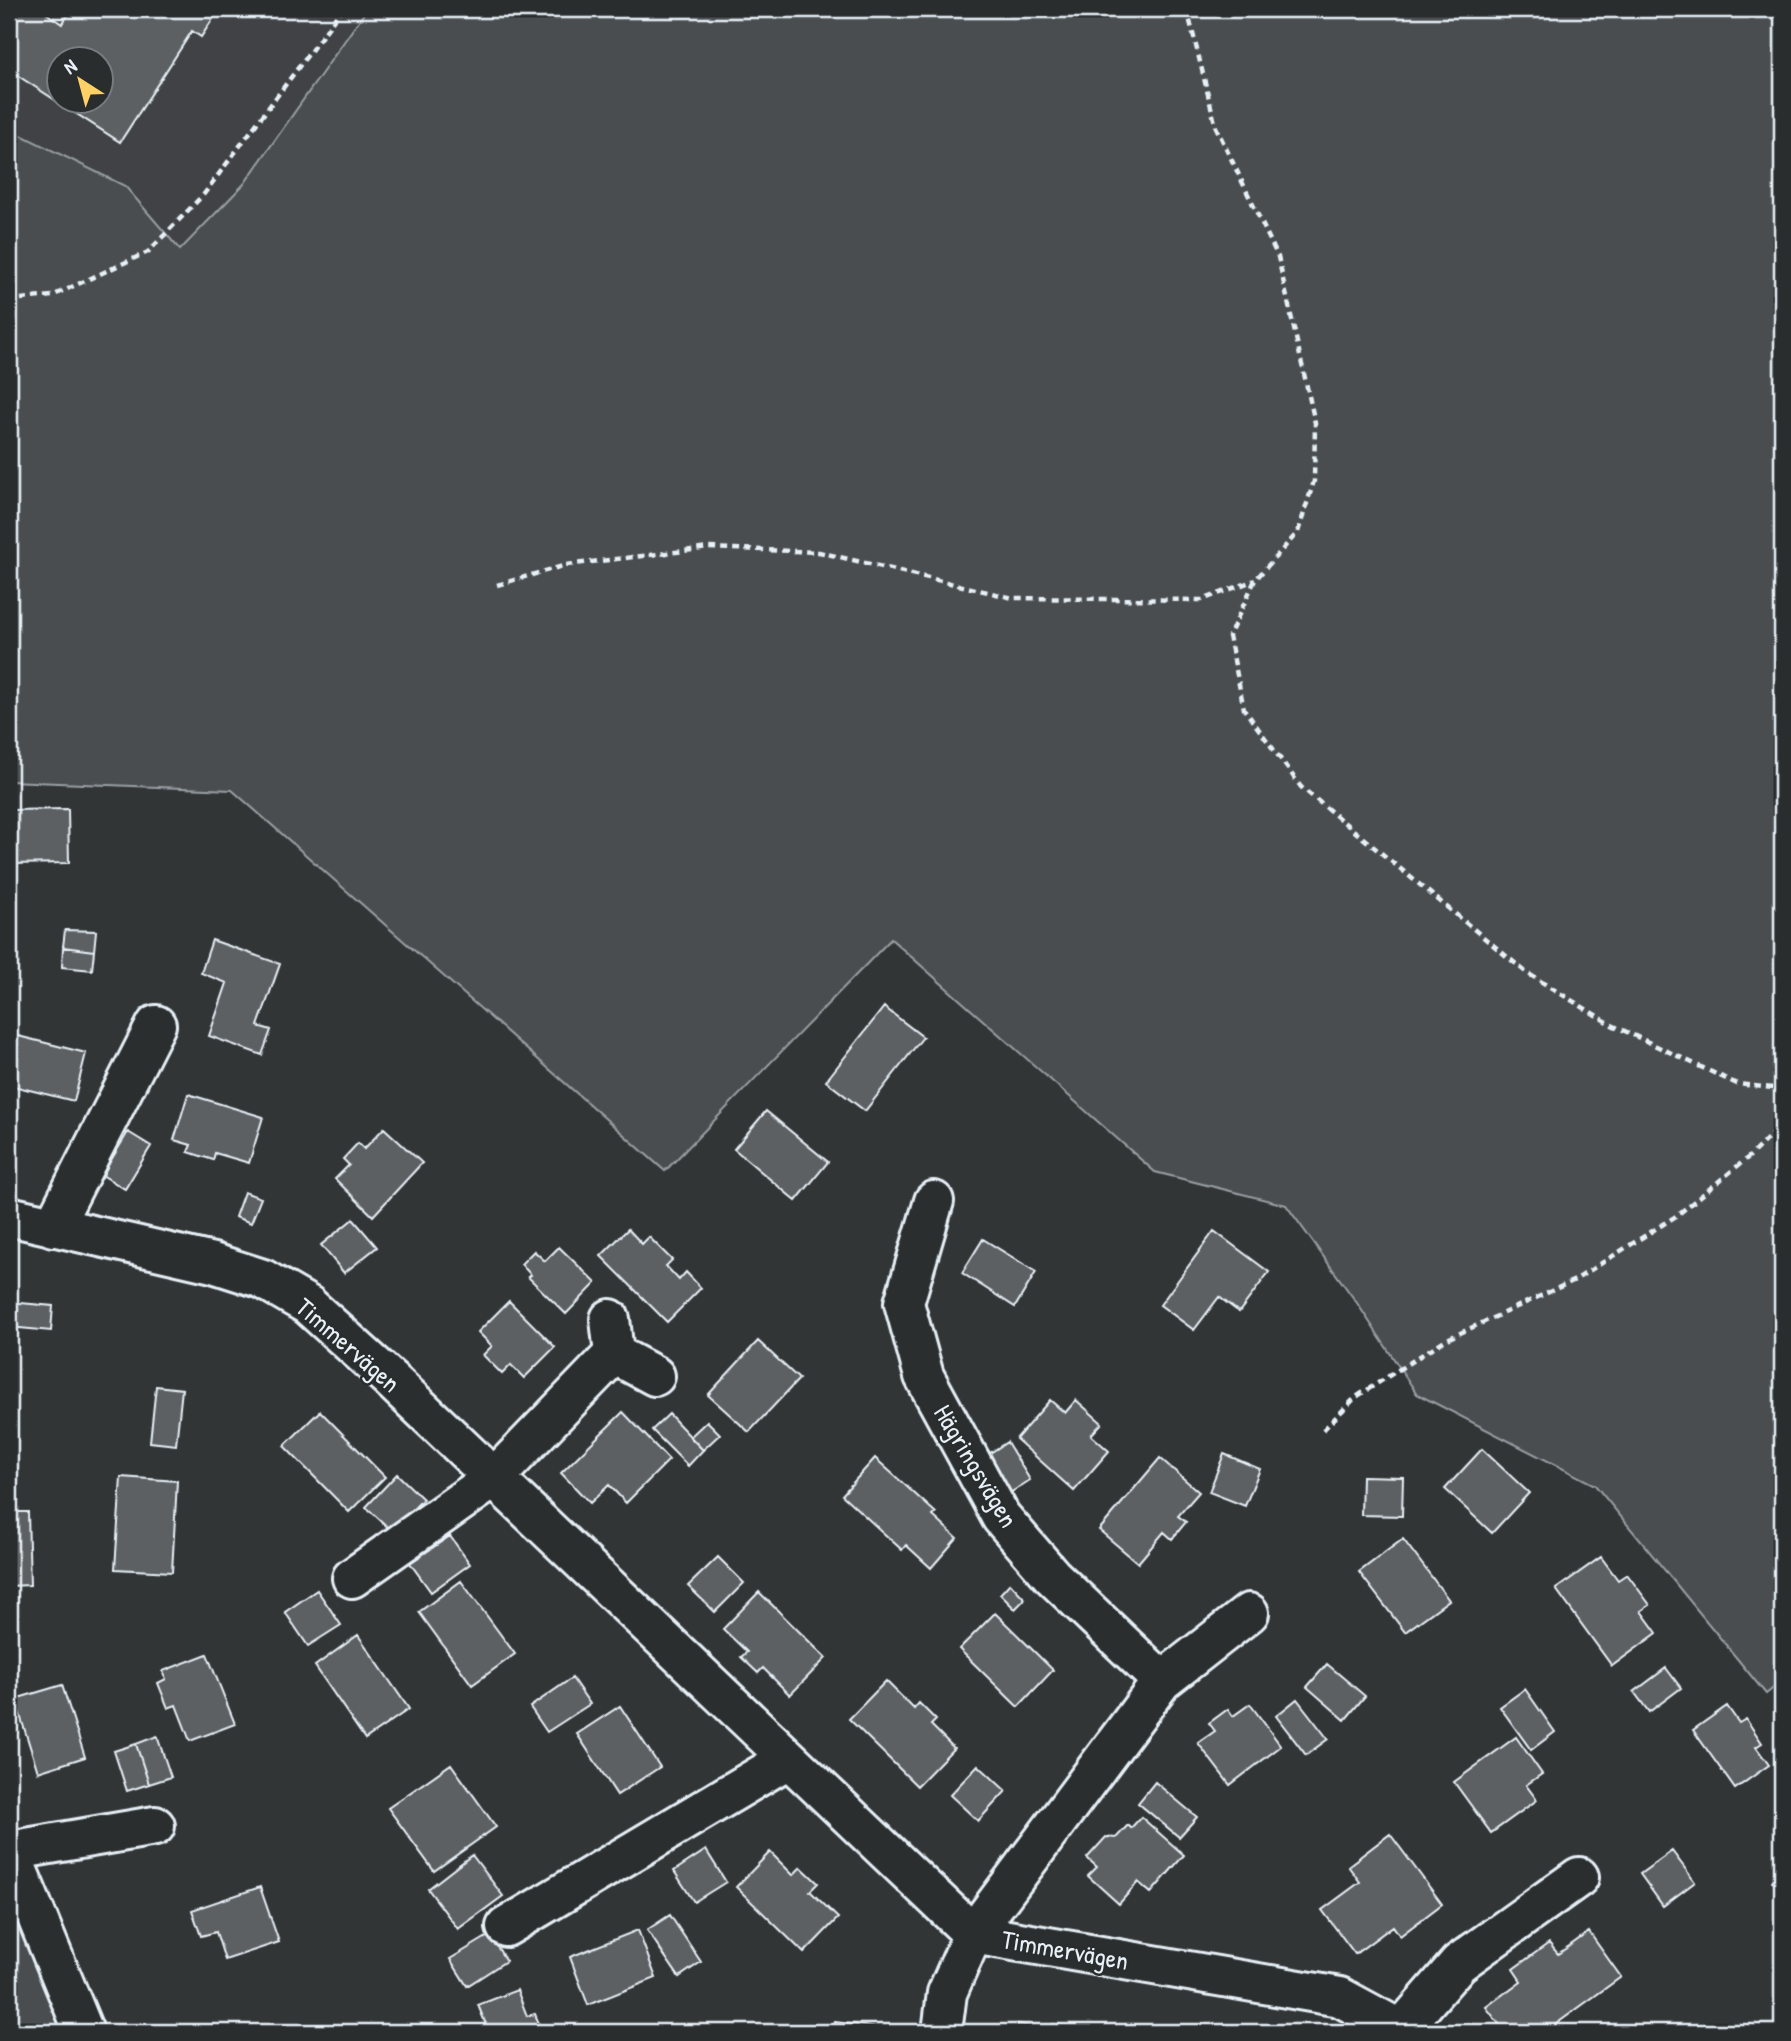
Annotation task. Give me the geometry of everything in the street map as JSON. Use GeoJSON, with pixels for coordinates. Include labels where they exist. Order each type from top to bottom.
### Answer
{"type":"FeatureCollection","features":[{"type":"Feature","properties":{"kind":"street"},"geometry":{"type":"LineString","coordinates":[[53,1227],[156,1025]]}},
{"type":"Feature","properties":{"kind":"street","name":"Hägringsvägen"},"geometry":{"type":"LineString","coordinates":[[934,1201],[904,1303],[924,1376],[1001,1517],[1052,1576],[1162,1681]]}},
{"type":"Feature","properties":{"kind":"street","name":"Timmervägen"},"geometry":{"type":"LineString","coordinates":[[9,1216],[214,1263],[263,1279],[308,1305],[390,1379],[972,1934],[1339,1997],[1402,2031],[1460,1963],[1578,1877]]}},
{"type":"Feature","properties":{"kind":"street"},"geometry":{"type":"LineString","coordinates":[[352,1578],[494,1478],[612,1337],[655,1377]]}},
{"type":"Feature","properties":{"kind":"street"},"geometry":{"type":"LineString","coordinates":[[942,2032],[947,1993],[972,1934],[1162,1681],[1249,1613]]}},
{"type":"Feature","properties":{"kind":"street"},"geometry":{"type":"LineString","coordinates":[[506,1927],[788,1759]]}},
{"type":"Feature","properties":{"kind":"street"},"geometry":{"type":"LineString","coordinates":[[84,2032],[9,1850],[155,1826]]}},
{"type":"Feature","properties":{"kind":"path"},"geometry":{"type":"LineString","coordinates":[[9,300],[51,296],[148,252],[204,194],[342,9]]}},
{"type":"Feature","properties":{"kind":"path"},"geometry":{"type":"LineString","coordinates":[[1187,9],[1216,127],[1278,257],[1315,423],[1314,481],[1298,532],[1255,580],[1229,636],[1244,709],[1301,787],[1527,973],[1612,1025],[1737,1084],[1782,1089]]}},
{"type":"Feature","properties":{"kind":"path"},"geometry":{"type":"LineString","coordinates":[[497,586],[566,565],[709,548],[819,552],[1013,598],[1202,600],[1255,580]]}},
{"type":"Feature","properties":{"kind":"path"},"geometry":{"type":"LineString","coordinates":[[1323,1430],[1356,1397],[1445,1340],[1575,1280],[1676,1216],[1751,1156],[1782,1124]]}},
{"type":"Feature","properties":{"kind":"shaded area"},"geometry":{"type":"Polygon","coordinates":[[[9,9],[367,9],[244,184],[180,250],[125,186],[9,129],[9,9]]]}},
{"type":"Feature","properties":{"kind":"shaded area"},"geometry":{"type":"Polygon","coordinates":[[[367,9],[1782,9],[1782,1681],[1766,1694],[1595,1485],[1417,1394],[1357,1303],[1286,1205],[1155,1172],[891,939],[665,1171],[232,790],[9,781],[9,129],[125,186],[180,250],[244,184],[367,9]]]}},
{"type":"Feature","properties":{"kind":"shaded area"},"geometry":{"type":"Polygon","coordinates":[[[20,1922],[61,2032],[9,2032],[9,1925],[20,1922]]]}},
{"type":"Feature","properties":{"kind":"building"},"geometry":{"type":"Polygon","coordinates":[[[9,9],[40,9],[62,24],[72,9],[208,9],[216,14],[201,37],[192,31],[120,142],[80,116],[116,116],[116,46],[46,46],[46,94],[9,70],[9,9]]]}},
{"type":"Feature","properties":{"kind":"building"},"geometry":{"type":"Polygon","coordinates":[[[68,809],[69,863],[9,864],[9,810],[68,809]]]}},
{"type":"Feature","properties":{"kind":"building"},"geometry":{"type":"Polygon","coordinates":[[[65,930],[96,931],[94,951],[63,947],[65,930]]]}},
{"type":"Feature","properties":{"kind":"building"},"geometry":{"type":"Polygon","coordinates":[[[212,940],[280,964],[258,1026],[271,1030],[262,1055],[209,1036],[227,983],[201,973],[212,940]]]}},
{"type":"Feature","properties":{"kind":"building"},"geometry":{"type":"Polygon","coordinates":[[[63,947],[94,951],[92,970],[62,967],[63,947]]]}},
{"type":"Feature","properties":{"kind":"building"},"geometry":{"type":"Polygon","coordinates":[[[884,1007],[923,1037],[865,1111],[826,1081],[884,1007]]]}},
{"type":"Feature","properties":{"kind":"building"},"geometry":{"type":"Polygon","coordinates":[[[18,1036],[86,1053],[74,1101],[9,1085],[9,1073],[18,1036]]]}},
{"type":"Feature","properties":{"kind":"building"},"geometry":{"type":"Polygon","coordinates":[[[188,1094],[263,1117],[249,1163],[215,1153],[213,1160],[188,1152],[191,1145],[174,1140],[188,1094]]]}},
{"type":"Feature","properties":{"kind":"building"},"geometry":{"type":"Polygon","coordinates":[[[766,1111],[828,1162],[796,1201],[734,1149],[766,1111]]]}},
{"type":"Feature","properties":{"kind":"building"},"geometry":{"type":"Polygon","coordinates":[[[384,1128],[422,1163],[373,1216],[335,1179],[349,1165],[343,1159],[358,1143],[364,1149],[384,1128]]]}},
{"type":"Feature","properties":{"kind":"building"},"geometry":{"type":"Polygon","coordinates":[[[128,1132],[151,1146],[125,1189],[102,1175],[128,1132]]]}},
{"type":"Feature","properties":{"kind":"building"},"geometry":{"type":"Polygon","coordinates":[[[244,1192],[261,1198],[251,1223],[235,1217],[244,1192]]]}},
{"type":"Feature","properties":{"kind":"building"},"geometry":{"type":"Polygon","coordinates":[[[353,1219],[377,1247],[344,1273],[321,1245],[353,1219]]]}},
{"type":"Feature","properties":{"kind":"building"},"geometry":{"type":"Polygon","coordinates":[[[628,1229],[642,1244],[649,1237],[672,1260],[666,1266],[679,1280],[686,1272],[701,1288],[667,1322],[601,1256],[628,1229]]]}},
{"type":"Feature","properties":{"kind":"building"},"geometry":{"type":"Polygon","coordinates":[[[1214,1231],[1269,1272],[1239,1312],[1219,1297],[1194,1330],[1160,1305],[1214,1231]]]}},
{"type":"Feature","properties":{"kind":"building"},"geometry":{"type":"Polygon","coordinates":[[[983,1239],[1036,1272],[1015,1307],[962,1273],[983,1239]]]}},
{"type":"Feature","properties":{"kind":"building"},"geometry":{"type":"Polygon","coordinates":[[[559,1247],[596,1283],[566,1314],[528,1277],[531,1275],[521,1264],[534,1251],[545,1261],[559,1247]]]}},
{"type":"Feature","properties":{"kind":"building"},"geometry":{"type":"Polygon","coordinates":[[[509,1301],[555,1347],[524,1378],[511,1365],[502,1374],[483,1355],[492,1346],[478,1332],[509,1301]]]}},
{"type":"Feature","properties":{"kind":"building"},"geometry":{"type":"Polygon","coordinates":[[[9,1302],[53,1306],[51,1331],[9,1327],[9,1302]]]}},
{"type":"Feature","properties":{"kind":"building"},"geometry":{"type":"Polygon","coordinates":[[[758,1341],[799,1379],[749,1432],[708,1395],[758,1341]]]}},
{"type":"Feature","properties":{"kind":"building"},"geometry":{"type":"Polygon","coordinates":[[[156,1386],[182,1389],[176,1445],[150,1442],[156,1386]]]}},
{"type":"Feature","properties":{"kind":"building"},"geometry":{"type":"Polygon","coordinates":[[[1050,1400],[1065,1413],[1076,1400],[1102,1423],[1091,1435],[1109,1451],[1074,1491],[1016,1439],[1050,1400]]]}},
{"type":"Feature","properties":{"kind":"building"},"geometry":{"type":"Polygon","coordinates":[[[320,1411],[385,1477],[349,1512],[284,1446],[320,1411]]]}},
{"type":"Feature","properties":{"kind":"building"},"geometry":{"type":"Polygon","coordinates":[[[623,1412],[669,1460],[626,1503],[609,1485],[590,1503],[561,1473],[623,1412]]]}},
{"type":"Feature","properties":{"kind":"building"},"geometry":{"type":"Polygon","coordinates":[[[669,1414],[703,1450],[688,1466],[652,1430],[669,1414]]]}},
{"type":"Feature","properties":{"kind":"building"},"geometry":{"type":"Polygon","coordinates":[[[707,1421],[720,1434],[703,1450],[690,1437],[707,1421]]]}},
{"type":"Feature","properties":{"kind":"building"},"geometry":{"type":"Polygon","coordinates":[[[1007,1442],[1030,1480],[1004,1497],[981,1459],[1007,1442]]]}},
{"type":"Feature","properties":{"kind":"building"},"geometry":{"type":"Polygon","coordinates":[[[1482,1449],[1529,1493],[1492,1533],[1445,1489],[1482,1449]]]}},
{"type":"Feature","properties":{"kind":"building"},"geometry":{"type":"Polygon","coordinates":[[[1224,1454],[1260,1469],[1245,1506],[1209,1492],[1224,1454]]]}},
{"type":"Feature","properties":{"kind":"building"},"geometry":{"type":"Polygon","coordinates":[[[875,1458],[936,1513],[933,1516],[957,1538],[931,1568],[906,1545],[902,1550],[842,1495],[875,1458]]]}},
{"type":"Feature","properties":{"kind":"building"},"geometry":{"type":"Polygon","coordinates":[[[1160,1458],[1199,1492],[1178,1516],[1186,1522],[1172,1539],[1164,1532],[1138,1563],[1099,1530],[1160,1458]]]}},
{"type":"Feature","properties":{"kind":"building"},"geometry":{"type":"Polygon","coordinates":[[[397,1474],[423,1499],[392,1531],[366,1507],[397,1474]]]}},
{"type":"Feature","properties":{"kind":"building"},"geometry":{"type":"Polygon","coordinates":[[[1362,1476],[1403,1477],[1402,1516],[1361,1515],[1362,1476]]]}},
{"type":"Feature","properties":{"kind":"building"},"geometry":{"type":"Polygon","coordinates":[[[121,1477],[177,1481],[172,1572],[115,1569],[121,1477]]]}},
{"type":"Feature","properties":{"kind":"building"},"geometry":{"type":"Polygon","coordinates":[[[9,1512],[28,1512],[30,1585],[9,1586],[9,1512]]]}},
{"type":"Feature","properties":{"kind":"building"},"geometry":{"type":"Polygon","coordinates":[[[450,1536],[470,1564],[431,1592],[410,1563],[450,1536]]]}},
{"type":"Feature","properties":{"kind":"building"},"geometry":{"type":"Polygon","coordinates":[[[1403,1539],[1449,1600],[1405,1632],[1359,1572],[1403,1539]]]}},
{"type":"Feature","properties":{"kind":"building"},"geometry":{"type":"Polygon","coordinates":[[[718,1557],[744,1583],[715,1612],[688,1586],[718,1557]]]}},
{"type":"Feature","properties":{"kind":"building"},"geometry":{"type":"Polygon","coordinates":[[[1601,1557],[1618,1580],[1627,1574],[1650,1605],[1641,1611],[1657,1633],[1612,1666],[1556,1589],[1601,1557]]]}},
{"type":"Feature","properties":{"kind":"building"},"geometry":{"type":"Polygon","coordinates":[[[461,1581],[515,1654],[472,1685],[419,1612],[461,1581]]]}},
{"type":"Feature","properties":{"kind":"building"},"geometry":{"type":"Polygon","coordinates":[[[1010,1583],[1025,1599],[1015,1609],[1000,1594],[1010,1583]]]}},
{"type":"Feature","properties":{"kind":"building"},"geometry":{"type":"Polygon","coordinates":[[[317,1590],[341,1625],[308,1646],[285,1612],[317,1590]]]}},
{"type":"Feature","properties":{"kind":"building"},"geometry":{"type":"Polygon","coordinates":[[[759,1592],[826,1658],[790,1695],[763,1668],[758,1673],[741,1657],[747,1652],[723,1629],[759,1592]]]}},
{"type":"Feature","properties":{"kind":"building"},"geometry":{"type":"Polygon","coordinates":[[[995,1613],[1053,1670],[1018,1707],[959,1649],[995,1613]]]}},
{"type":"Feature","properties":{"kind":"building"},"geometry":{"type":"Polygon","coordinates":[[[358,1635],[409,1709],[365,1739],[315,1666],[358,1635]]]}},
{"type":"Feature","properties":{"kind":"building"},"geometry":{"type":"Polygon","coordinates":[[[207,1654],[235,1724],[190,1741],[176,1705],[168,1708],[158,1683],[166,1679],[163,1671],[207,1654]]]}},
{"type":"Feature","properties":{"kind":"building"},"geometry":{"type":"Polygon","coordinates":[[[1327,1664],[1365,1696],[1345,1720],[1307,1687],[1327,1664]]]}},
{"type":"Feature","properties":{"kind":"building"},"geometry":{"type":"Polygon","coordinates":[[[1666,1668],[1681,1688],[1649,1712],[1634,1692],[1666,1668]]]}},
{"type":"Feature","properties":{"kind":"building"},"geometry":{"type":"Polygon","coordinates":[[[572,1678],[590,1704],[547,1732],[530,1707],[572,1678]]]}},
{"type":"Feature","properties":{"kind":"building"},"geometry":{"type":"Polygon","coordinates":[[[886,1681],[914,1709],[919,1703],[936,1720],[931,1725],[954,1748],[917,1786],[849,1719],[886,1681]]]}},
{"type":"Feature","properties":{"kind":"building"},"geometry":{"type":"Polygon","coordinates":[[[62,1685],[85,1757],[38,1772],[15,1699],[62,1685]]]}},
{"type":"Feature","properties":{"kind":"building"},"geometry":{"type":"Polygon","coordinates":[[[1525,1689],[1555,1732],[1531,1750],[1500,1707],[1525,1689]]]}},
{"type":"Feature","properties":{"kind":"building"},"geometry":{"type":"Polygon","coordinates":[[[1297,1699],[1328,1739],[1306,1755],[1276,1716],[1297,1699]]]}},
{"type":"Feature","properties":{"kind":"building"},"geometry":{"type":"Polygon","coordinates":[[[1250,1704],[1281,1746],[1230,1785],[1198,1743],[1215,1731],[1209,1723],[1228,1709],[1233,1716],[1250,1704]]]}},
{"type":"Feature","properties":{"kind":"building"},"geometry":{"type":"Polygon","coordinates":[[[620,1706],[660,1767],[617,1795],[577,1734],[620,1706]]]}},
{"type":"Feature","properties":{"kind":"building"},"geometry":{"type":"Polygon","coordinates":[[[1727,1706],[1739,1723],[1746,1719],[1762,1743],[1756,1747],[1769,1765],[1735,1789],[1693,1730],[1727,1706]]]}},
{"type":"Feature","properties":{"kind":"building"},"geometry":{"type":"Polygon","coordinates":[[[157,1736],[171,1777],[149,1784],[136,1744],[157,1736]]]}},
{"type":"Feature","properties":{"kind":"building"},"geometry":{"type":"Polygon","coordinates":[[[1516,1737],[1542,1774],[1526,1785],[1537,1800],[1491,1833],[1454,1782],[1516,1737]]]}},
{"type":"Feature","properties":{"kind":"building"},"geometry":{"type":"Polygon","coordinates":[[[136,1744],[149,1784],[127,1791],[114,1751],[136,1744]]]}},
{"type":"Feature","properties":{"kind":"building"},"geometry":{"type":"Polygon","coordinates":[[[451,1764],[496,1827],[434,1871],[388,1808],[451,1764]]]}},
{"type":"Feature","properties":{"kind":"building"},"geometry":{"type":"Polygon","coordinates":[[[978,1765],[1006,1791],[978,1821],[950,1795],[978,1765]]]}},
{"type":"Feature","properties":{"kind":"building"},"geometry":{"type":"Polygon","coordinates":[[[1155,1782],[1197,1817],[1179,1837],[1138,1803],[1155,1782]]]}},
{"type":"Feature","properties":{"kind":"building"},"geometry":{"type":"Polygon","coordinates":[[[1141,1817],[1184,1855],[1151,1893],[1138,1882],[1119,1904],[1088,1876],[1097,1867],[1087,1858],[1106,1837],[1116,1838],[1128,1825],[1131,1828],[1141,1817]]]}},
{"type":"Feature","properties":{"kind":"building"},"geometry":{"type":"Polygon","coordinates":[[[1390,1834],[1442,1904],[1400,1936],[1393,1926],[1355,1954],[1322,1910],[1360,1882],[1348,1866],[1390,1834]]]}},
{"type":"Feature","properties":{"kind":"building"},"geometry":{"type":"Polygon","coordinates":[[[706,1850],[726,1882],[694,1902],[674,1871],[706,1850]]]}},
{"type":"Feature","properties":{"kind":"building"},"geometry":{"type":"Polygon","coordinates":[[[1672,1851],[1695,1882],[1663,1906],[1640,1874],[1672,1851]]]}},
{"type":"Feature","properties":{"kind":"building"},"geometry":{"type":"Polygon","coordinates":[[[770,1852],[793,1875],[801,1867],[818,1883],[810,1891],[838,1918],[804,1953],[736,1887],[770,1852]]]}},
{"type":"Feature","properties":{"kind":"building"},"geometry":{"type":"Polygon","coordinates":[[[472,1855],[503,1896],[458,1929],[428,1889],[472,1855]]]}},
{"type":"Feature","properties":{"kind":"building"},"geometry":{"type":"Polygon","coordinates":[[[1782,1871],[1782,1892],[1772,1881],[1782,1871]]]}},
{"type":"Feature","properties":{"kind":"building"},"geometry":{"type":"Polygon","coordinates":[[[260,1887],[279,1942],[225,1960],[216,1932],[201,1936],[192,1910],[260,1887]]]}},
{"type":"Feature","properties":{"kind":"building"},"geometry":{"type":"Polygon","coordinates":[[[670,1915],[701,1962],[679,1977],[647,1930],[670,1915]]]}},
{"type":"Feature","properties":{"kind":"building"},"geometry":{"type":"Polygon","coordinates":[[[638,1930],[656,1978],[588,2005],[570,1957],[638,1930]]]}},
{"type":"Feature","properties":{"kind":"building"},"geometry":{"type":"Polygon","coordinates":[[[1589,1932],[1621,1977],[1545,2032],[1505,2032],[1486,2007],[1521,1981],[1513,1969],[1549,1943],[1558,1954],[1589,1932]]]}},
{"type":"Feature","properties":{"kind":"building"},"geometry":{"type":"Polygon","coordinates":[[[490,1935],[506,1961],[467,1986],[450,1959],[490,1935]]]}},
{"type":"Feature","properties":{"kind":"building"},"geometry":{"type":"Polygon","coordinates":[[[517,1990],[527,2016],[535,2014],[542,2032],[489,2032],[478,2005],[517,1990]]]}},
{"type":"Feature","properties":{"kind":"building"},"geometry":{"type":"Polygon","coordinates":[[[835,2022],[879,2028],[879,2032],[833,2032],[835,2022]]]}},
{"type":"Feature","properties":{"kind":"building"},"geometry":{"type":"Polygon","coordinates":[[[1018,2024],[1051,2030],[1053,2024],[1103,2032],[1017,2032],[1018,2024]]]}}]}
